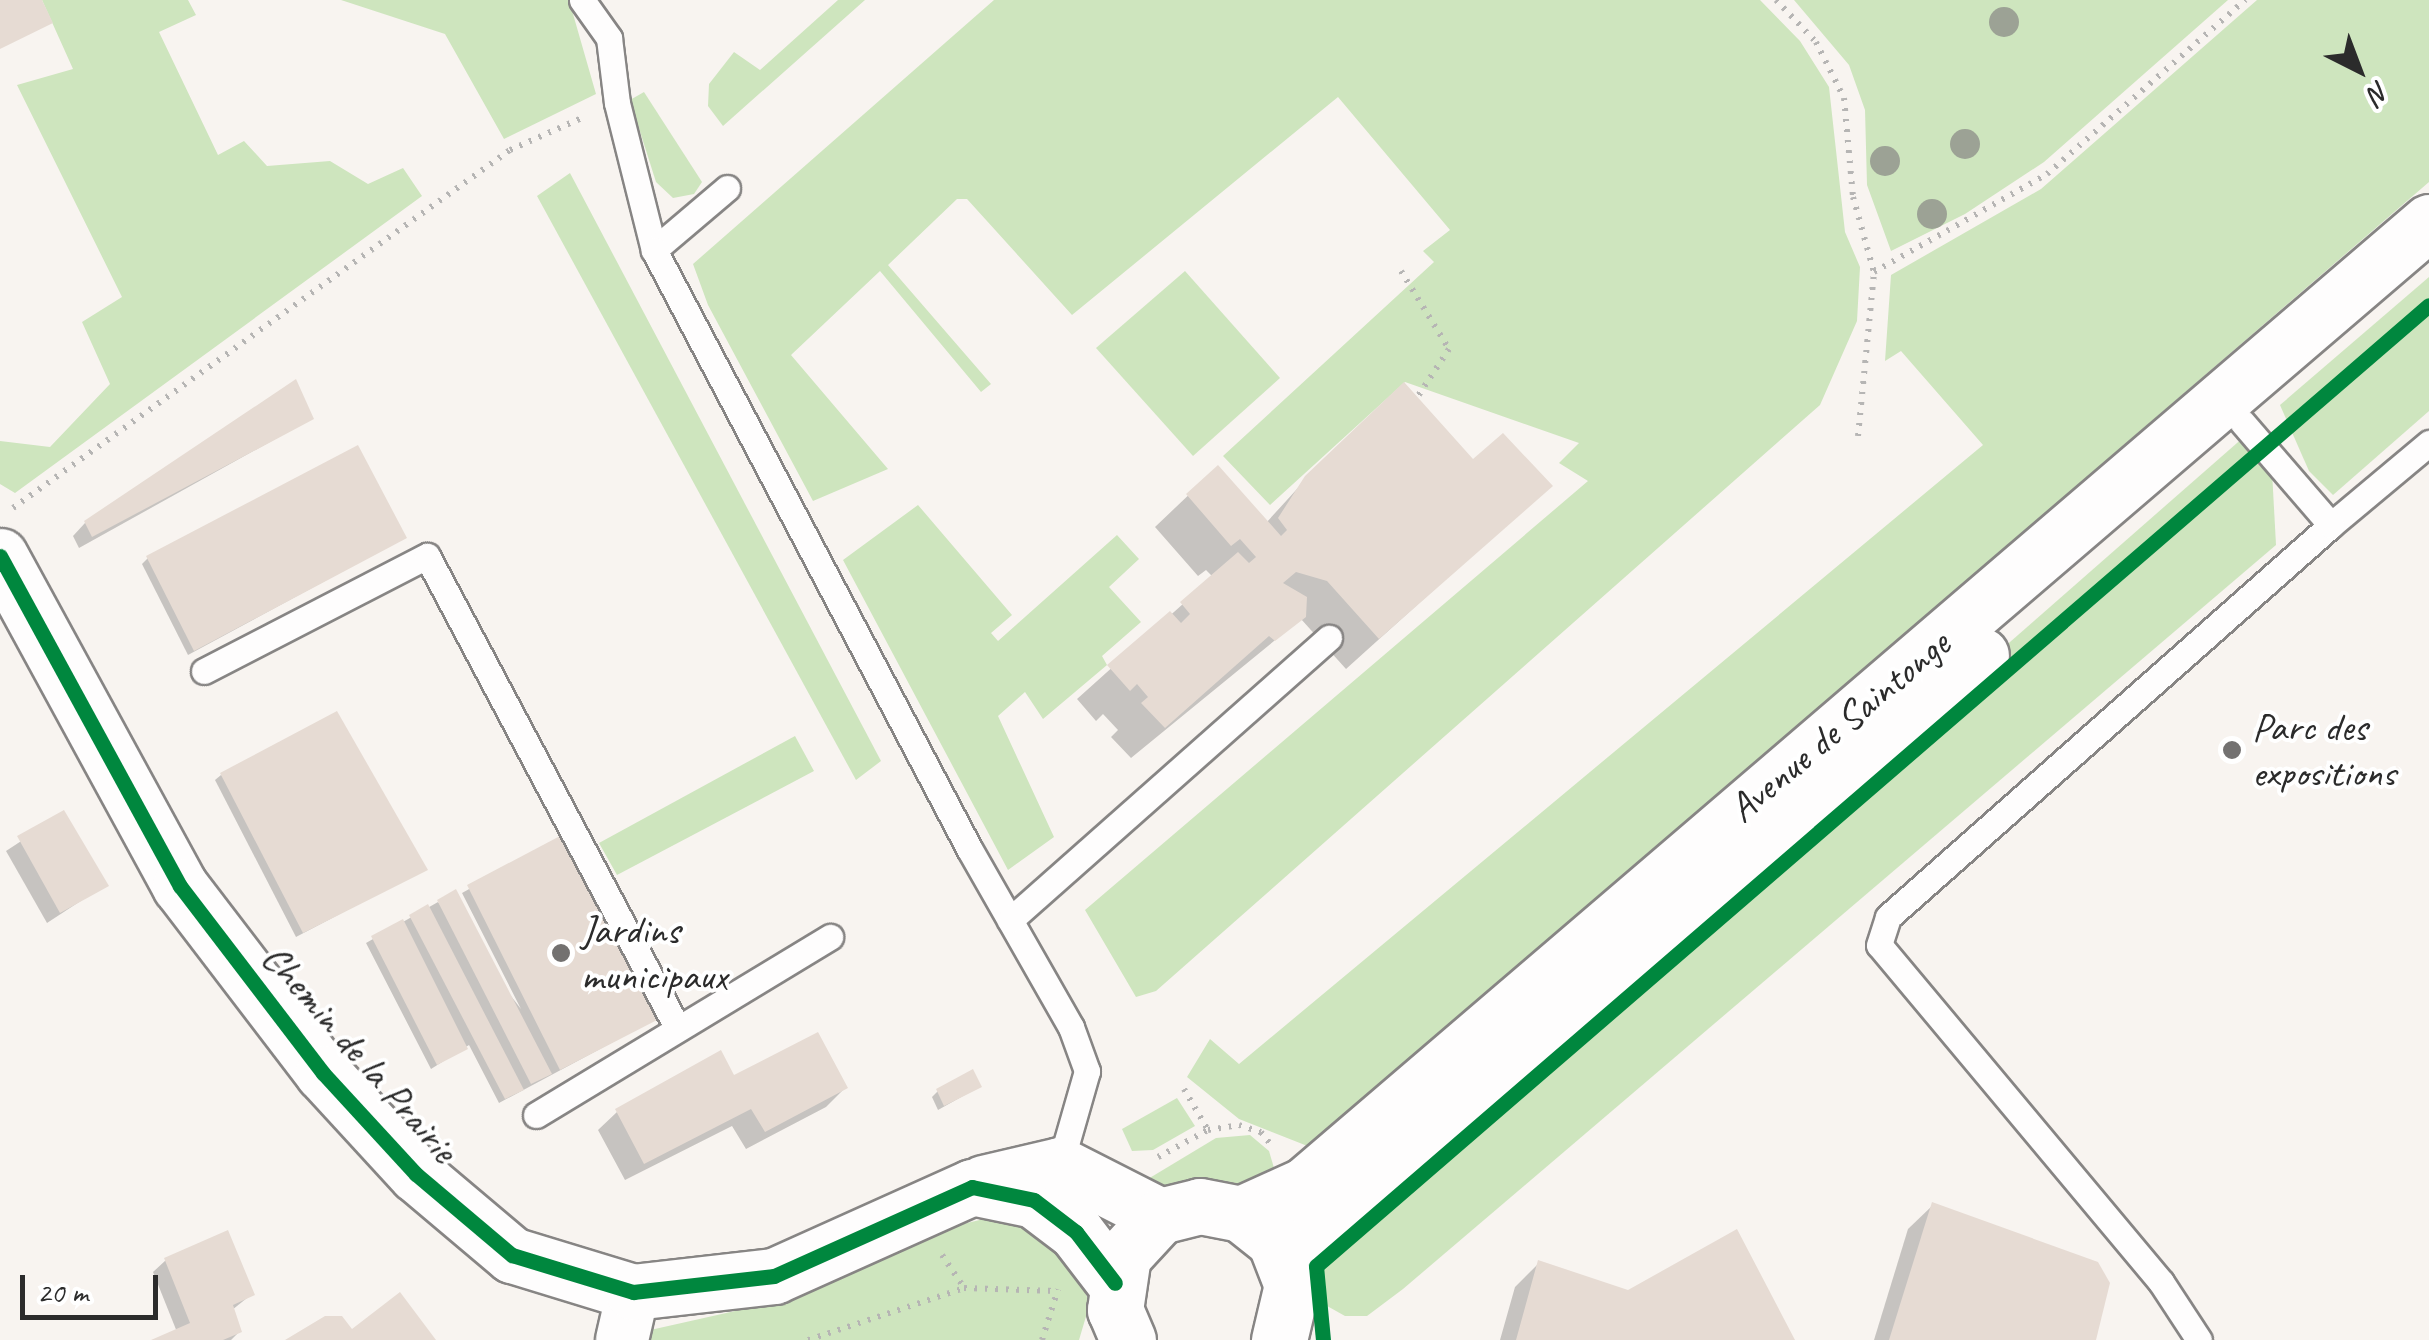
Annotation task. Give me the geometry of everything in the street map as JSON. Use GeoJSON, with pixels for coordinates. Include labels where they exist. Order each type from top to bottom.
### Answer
{"type":"FeatureCollection","features":[{"type":"Feature","properties":{"kind":"main road","name":"Avenue de Saintonge"},"geometry":{"type":"LineString","coordinates":[[1242,1214],[1305,1185],[2429,222]]}},
{"type":"Feature","properties":{"kind":"main road","name":"Avenue de Saintonge"},"geometry":{"type":"LineString","coordinates":[[1286,1261],[2429,258]]}},
{"type":"Feature","properties":{"kind":"main road","name":"Chemin de la Prairie"},"geometry":{"type":"LineString","coordinates":[[0,556],[180,886],[324,1074],[416,1174],[512,1255],[628,1316],[774,1276],[972,1187],[1060,1166]]}},
{"type":"Feature","properties":{"kind":"main road"},"geometry":{"type":"LineString","coordinates":[[1060,1166],[1160,1216]]}},
{"type":"Feature","properties":{"kind":"main road"},"geometry":{"type":"LineString","coordinates":[[972,1187],[1034,1200],[1076,1232],[1115,1282]]}},
{"type":"Feature","properties":{"kind":"main road"},"geometry":{"type":"LineString","coordinates":[[1128,1340],[1116,1310],[1115,1282],[1122,1256],[1160,1216],[1200,1206],[1242,1214],[1275,1241],[1286,1261],[1292,1285],[1283,1338]]}},
{"type":"Feature","properties":{"kind":"lane"},"geometry":{"type":"LineString","coordinates":[[582,0],[609,38],[617,102],[654,250],[1010,920],[1071,1027],[1088,1070],[1060,1166]]}},
{"type":"Feature","properties":{"kind":"lane"},"geometry":{"type":"LineString","coordinates":[[654,250],[727,188]]}},
{"type":"Feature","properties":{"kind":"lane"},"geometry":{"type":"LineString","coordinates":[[2242,422],[2331,525]]}},
{"type":"Feature","properties":{"kind":"lane"},"geometry":{"type":"LineString","coordinates":[[2200,1340],[2161,1282],[1879,945],[1888,917],[2429,443]]}},
{"type":"Feature","properties":{"kind":"lane"},"geometry":{"type":"LineString","coordinates":[[204,671],[427,556],[678,1030]]}},
{"type":"Feature","properties":{"kind":"lane"},"geometry":{"type":"LineString","coordinates":[[1010,920],[1101,833],[1329,638]]}},
{"type":"Feature","properties":{"kind":"lane"},"geometry":{"type":"LineString","coordinates":[[536,1115],[830,937]]}},
{"type":"Feature","properties":{"kind":"path"},"geometry":{"type":"LineString","coordinates":[[1776,0],[1816,42],[1844,98],[1853,197],[1874,272],[1858,436]]}},
{"type":"Feature","properties":{"kind":"path"},"geometry":{"type":"LineString","coordinates":[[1874,272],[2047,174],[2245,0]]}},
{"type":"Feature","properties":{"kind":"path"},"geometry":{"type":"LineString","coordinates":[[0,517],[510,150],[617,102]]}},
{"type":"Feature","properties":{"kind":"path"},"geometry":{"type":"LineString","coordinates":[[1401,271],[1449,350],[1418,396]]}},
{"type":"Feature","properties":{"kind":"path"},"geometry":{"type":"LineString","coordinates":[[1184,1089],[1208,1130]]}},
{"type":"Feature","properties":{"kind":"path"},"geometry":{"type":"LineString","coordinates":[[916,1214],[964,1288]]}},
{"type":"Feature","properties":{"kind":"path"},"geometry":{"type":"LineString","coordinates":[[808,1340],[964,1288],[1058,1291]]}},
{"type":"Feature","properties":{"kind":"green space"},"geometry":{"type":"Polygon","coordinates":[[[42,0],[188,0],[196,15],[159,32],[218,155],[244,141],[267,166],[330,161],[368,184],[403,168],[422,196],[15,493],[0,484],[0,441],[50,447],[110,384],[82,322],[122,297],[17,85],[73,69],[42,0]]]}},
{"type":"Feature","properties":{"kind":"green space"},"geometry":{"type":"Polygon","coordinates":[[[341,0],[569,0],[596,94],[504,139],[445,34],[341,0]]]}},
{"type":"Feature","properties":{"kind":"green space"},"geometry":{"type":"Polygon","coordinates":[[[838,0],[865,0],[723,126],[708,106],[709,84],[734,52],[760,70],[838,0]]]}},
{"type":"Feature","properties":{"kind":"green space"},"geometry":{"type":"Polygon","coordinates":[[[994,0],[1760,0],[1800,41],[1829,87],[1845,232],[1860,267],[1857,321],[1820,405],[1156,991],[1136,997],[1085,910],[1588,481],[1559,463],[1579,443],[1405,382],[1270,505],[1223,456],[1434,262],[1423,251],[1450,230],[1338,97],[1072,315],[967,199],[957,199],[888,265],[991,384],[981,392],[880,271],[791,355],[888,469],[813,501],[708,305],[693,264],[994,0]]]}},
{"type":"Feature","properties":{"kind":"green space"},"geometry":{"type":"Polygon","coordinates":[[[1794,0],[2228,0],[2044,162],[1965,214],[1891,251],[1867,185],[1865,110],[1849,65],[1794,0]]]}},
{"type":"Feature","properties":{"kind":"green space"},"geometry":{"type":"Polygon","coordinates":[[[2257,0],[2429,0],[2429,182],[1310,1147],[1239,1119],[1187,1077],[1210,1039],[1239,1064],[1983,445],[1901,351],[1885,361],[1891,275],[2041,189],[2257,0]]]}},
{"type":"Feature","properties":{"kind":"green space"},"geometry":{"type":"Polygon","coordinates":[[[644,92],[702,182],[694,194],[673,198],[656,182],[630,100],[644,92]]]}},
{"type":"Feature","properties":{"kind":"green space"},"geometry":{"type":"Polygon","coordinates":[[[570,173],[881,761],[856,780],[537,196],[570,173]]]}},
{"type":"Feature","properties":{"kind":"green space"},"geometry":{"type":"Polygon","coordinates":[[[1185,271],[1280,378],[1193,456],[1096,348],[1185,271]]]}},
{"type":"Feature","properties":{"kind":"green space"},"geometry":{"type":"Polygon","coordinates":[[[2429,277],[2429,411],[2333,495],[2309,471],[2280,405],[2429,277]]]}},
{"type":"Feature","properties":{"kind":"green space"},"geometry":{"type":"Polygon","coordinates":[[[2245,436],[2272,471],[2276,545],[1403,1289],[1367,1316],[1345,1316],[1320,1302],[1308,1277],[1316,1250],[2245,436]]]}},
{"type":"Feature","properties":{"kind":"green space"},"geometry":{"type":"Polygon","coordinates":[[[918,505],[1012,615],[991,633],[998,641],[1117,535],[1139,559],[1109,587],[1141,622],[1102,656],[1107,665],[1043,719],[1025,692],[998,716],[1054,837],[1008,870],[843,560],[918,505]]]}},
{"type":"Feature","properties":{"kind":"green space"},"geometry":{"type":"Polygon","coordinates":[[[795,736],[814,771],[617,875],[599,843],[795,736]]]}},
{"type":"Feature","properties":{"kind":"green space"},"geometry":{"type":"Polygon","coordinates":[[[1177,1098],[1195,1126],[1153,1150],[1132,1151],[1122,1129],[1177,1098]]]}},
{"type":"Feature","properties":{"kind":"green space"},"geometry":{"type":"Polygon","coordinates":[[[1250,1135],[1269,1151],[1277,1178],[1245,1192],[1153,1191],[1138,1185],[1216,1138],[1250,1135]]]}},
{"type":"Feature","properties":{"kind":"green space"},"geometry":{"type":"Polygon","coordinates":[[[1001,1215],[1060,1239],[1090,1303],[1079,1340],[636,1340],[637,1333],[798,1297],[950,1227],[1001,1215]]]}},
{"type":"Feature","properties":{"kind":"building"},"geometry":{"type":"Polygon","coordinates":[[[0,0],[42,0],[53,23],[0,49],[0,0]]]}},
{"type":"Feature","properties":{"kind":"building"},"geometry":{"type":"Polygon","coordinates":[[[296,379],[314,419],[92,537],[84,521],[296,379]]]}},
{"type":"Feature","properties":{"kind":"building"},"geometry":{"type":"Polygon","coordinates":[[[1404,382],[1473,459],[1503,433],[1553,486],[1379,639],[1327,581],[1296,572],[1283,583],[1307,597],[1306,617],[1275,641],[1269,636],[1165,728],[1141,703],[1148,697],[1137,684],[1130,691],[1107,665],[1170,611],[1181,623],[1190,614],[1180,602],[1238,552],[1249,563],[1256,557],[1240,539],[1231,546],[1186,494],[1218,465],[1281,536],[1287,530],[1278,518],[1305,476],[1404,382]]]}},
{"type":"Feature","properties":{"kind":"building"},"geometry":{"type":"Polygon","coordinates":[[[358,445],[407,538],[194,651],[146,556],[358,445]]]}},
{"type":"Feature","properties":{"kind":"building"},"geometry":{"type":"Polygon","coordinates":[[[337,711],[428,870],[303,933],[220,773],[337,711]]]}},
{"type":"Feature","properties":{"kind":"building"},"geometry":{"type":"Polygon","coordinates":[[[64,810],[109,886],[60,913],[17,836],[64,810]]]}},
{"type":"Feature","properties":{"kind":"building","name":"Jardins municipaux"},"geometry":{"type":"Polygon","coordinates":[[[560,836],[657,1020],[560,1070],[467,885],[560,836]]]}},
{"type":"Feature","properties":{"kind":"building"},"geometry":{"type":"Polygon","coordinates":[[[456,889],[552,1074],[531,1084],[437,900],[456,889]]]}},
{"type":"Feature","properties":{"kind":"building"},"geometry":{"type":"Polygon","coordinates":[[[428,904],[524,1090],[505,1099],[409,915],[428,904]]]}},
{"type":"Feature","properties":{"kind":"building"},"geometry":{"type":"Polygon","coordinates":[[[403,919],[468,1049],[437,1065],[371,936],[403,919]]]}},
{"type":"Feature","properties":{"kind":"building"},"geometry":{"type":"Polygon","coordinates":[[[818,1032],[848,1088],[765,1132],[751,1109],[644,1164],[615,1109],[721,1050],[734,1075],[818,1032]]]}},
{"type":"Feature","properties":{"kind":"building"},"geometry":{"type":"Polygon","coordinates":[[[973,1069],[982,1087],[944,1106],[936,1089],[973,1069]]]}},
{"type":"Feature","properties":{"kind":"building"},"geometry":{"type":"Polygon","coordinates":[[[1932,1202],[2098,1262],[2110,1283],[2096,1340],[1889,1340],[1932,1202]]]}},
{"type":"Feature","properties":{"kind":"building"},"geometry":{"type":"Polygon","coordinates":[[[1737,1229],[1795,1340],[1516,1340],[1538,1260],[1628,1290],[1737,1229]]]}},
{"type":"Feature","properties":{"kind":"building"},"geometry":{"type":"Polygon","coordinates":[[[228,1230],[255,1295],[233,1305],[242,1332],[223,1340],[151,1340],[190,1323],[164,1258],[228,1230]]]}},
{"type":"Feature","properties":{"kind":"building"},"geometry":{"type":"Polygon","coordinates":[[[400,1292],[436,1340],[285,1340],[325,1316],[342,1316],[352,1329],[400,1292]]]}},
{"type":"Feature","properties":{"kind":"cycle path"},"geometry":{"type":"LineString","coordinates":[[1323,1340],[1316,1266],[2429,305]]}},
{"type":"Feature","properties":{"kind":"cycle path"},"geometry":{"type":"LineString","coordinates":[[0,556],[180,886],[323,1073],[416,1174],[512,1255],[633,1292],[774,1276],[972,1187],[1034,1200],[1076,1232],[1115,1283]]}},
{"type":"Feature","properties":{"kind":"place","name":"Parc des expositions"},"geometry":{"type":"Point","coordinates":[2232,750]}},
{"type":"Feature","properties":{"kind":"place","name":"Jardins municipaux"},"geometry":{"type":"Point","coordinates":[561,953]}}]}
